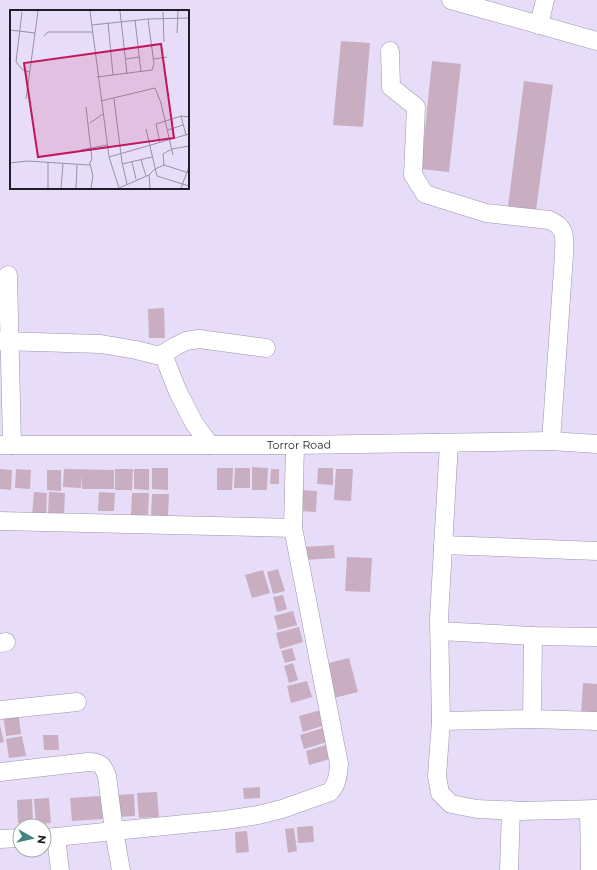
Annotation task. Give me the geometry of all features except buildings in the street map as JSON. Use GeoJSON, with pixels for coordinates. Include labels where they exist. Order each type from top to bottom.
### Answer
{"type":"FeatureCollection","features":[{"type":"Feature","properties":{"kind":"street"},"geometry":{"type":"LineString","coordinates":[[451,0],[597,41]]}},
{"type":"Feature","properties":{"kind":"street"},"geometry":{"type":"LineString","coordinates":[[539,25],[545,0]]}},
{"type":"Feature","properties":{"kind":"street"},"geometry":{"type":"LineString","coordinates":[[390,51],[391,88],[416,107],[413,175],[425,194],[486,213],[549,220],[557,224],[563,232],[564,255],[551,441]]}},
{"type":"Feature","properties":{"kind":"street"},"geometry":{"type":"LineString","coordinates":[[6,445],[5,341],[8,275]]}},
{"type":"Feature","properties":{"kind":"street"},"geometry":{"type":"LineString","coordinates":[[5,341],[102,344],[156,355],[163,354],[186,341],[199,339],[266,348]]}},
{"type":"Feature","properties":{"kind":"street"},"geometry":{"type":"LineString","coordinates":[[163,354],[181,398],[194,423],[210,445]]}},
{"type":"Feature","properties":{"kind":"street","name":"Torror Road"},"geometry":{"type":"LineString","coordinates":[[6,445],[295,445],[551,441],[597,444]]}},
{"type":"Feature","properties":{"kind":"street"},"geometry":{"type":"LineString","coordinates":[[449,443],[439,618],[441,721],[437,776],[440,792],[451,804],[477,809],[593,810],[590,870]]}},
{"type":"Feature","properties":{"kind":"street"},"geometry":{"type":"LineString","coordinates":[[52,838],[225,820],[258,815],[282,809],[330,792],[335,787],[339,764],[293,528],[295,445]]}},
{"type":"Feature","properties":{"kind":"street"},"geometry":{"type":"LineString","coordinates":[[0,521],[293,528]]}},
{"type":"Feature","properties":{"kind":"street"},"geometry":{"type":"LineString","coordinates":[[443,545],[597,550]]}},
{"type":"Feature","properties":{"kind":"street"},"geometry":{"type":"LineString","coordinates":[[439,631],[533,636],[597,637]]}},
{"type":"Feature","properties":{"kind":"street"},"geometry":{"type":"LineString","coordinates":[[532,719],[533,636]]}},
{"type":"Feature","properties":{"kind":"street"},"geometry":{"type":"LineString","coordinates":[[0,710],[77,702]]}},
{"type":"Feature","properties":{"kind":"street"},"geometry":{"type":"LineString","coordinates":[[441,721],[532,719],[597,721]]}},
{"type":"Feature","properties":{"kind":"street"},"geometry":{"type":"LineString","coordinates":[[0,772],[88,762],[100,764],[105,768],[121,870]]}},
{"type":"Feature","properties":{"kind":"street"},"geometry":{"type":"LineString","coordinates":[[509,870],[511,810]]}},
{"type":"Feature","properties":{"kind":"street"},"geometry":{"type":"LineString","coordinates":[[0,839],[12,838]]}},
{"type":"Feature","properties":{"kind":"street"},"geometry":{"type":"LineString","coordinates":[[52,844],[60,870]]}}]}
